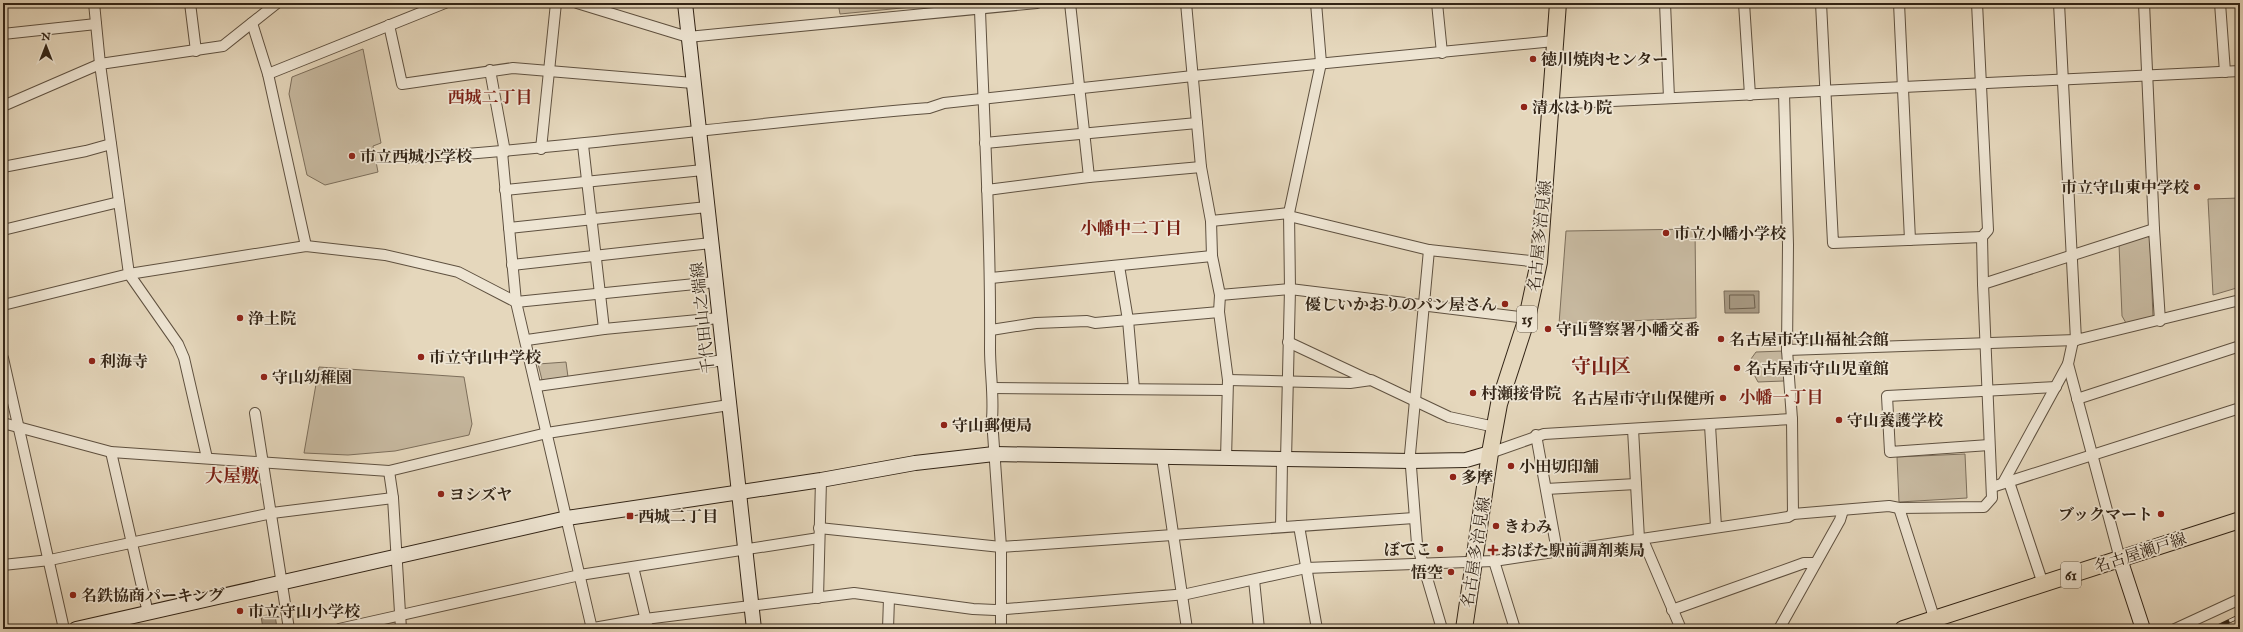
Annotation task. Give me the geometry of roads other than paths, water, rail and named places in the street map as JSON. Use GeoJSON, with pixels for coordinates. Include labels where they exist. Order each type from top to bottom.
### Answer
{"type":"FeatureCollection","features":[{"type":"Feature","properties":{"kind":"main road","name":"名古屋多治見線"},"geometry":{"type":"LineString","coordinates":[[1464,629],[1495,427],[1500,404],[1527,318],[1539,262],[1554,41],[1558,3]]}},
{"type":"Feature","properties":{"kind":"main road","name":"名古屋瀬戸線"},"geometry":{"type":"LineString","coordinates":[[1903,629],[1933,624],[2043,584],[2240,520]]}},
{"type":"Feature","properties":{"kind":"street"},"geometry":{"type":"LineString","coordinates":[[94,3],[100,64],[129,274],[178,344],[184,358],[207,458]]}},
{"type":"Feature","properties":{"kind":"street"},"geometry":{"type":"LineString","coordinates":[[190,3],[196,51]]}},
{"type":"Feature","properties":{"kind":"street"},"geometry":{"type":"LineString","coordinates":[[3,106],[100,64],[223,46],[277,3]]}},
{"type":"Feature","properties":{"kind":"street"},"geometry":{"type":"LineString","coordinates":[[268,74],[445,3]]}},
{"type":"Feature","properties":{"kind":"street"},"geometry":{"type":"LineString","coordinates":[[541,149],[556,3]]}},
{"type":"Feature","properties":{"kind":"street"},"geometry":{"type":"LineString","coordinates":[[577,3],[688,37],[980,10],[1037,3]]}},
{"type":"Feature","properties":{"kind":"street","name":"千代田山之端線"},"geometry":{"type":"LineString","coordinates":[[685,3],[754,629]]}},
{"type":"Feature","properties":{"kind":"street"},"geometry":{"type":"LineString","coordinates":[[1070,3],[1078,90],[1089,176]]}},
{"type":"Feature","properties":{"kind":"street"},"geometry":{"type":"LineString","coordinates":[[1186,3],[1201,167],[1211,221],[1212,256],[1220,295],[1219,312],[1227,385],[1226,459]]}},
{"type":"Feature","properties":{"kind":"street"},"geometry":{"type":"LineString","coordinates":[[1281,527],[1288,382],[1290,289],[1289,215],[1321,63],[1316,3]]}},
{"type":"Feature","properties":{"kind":"street"},"geometry":{"type":"LineString","coordinates":[[1437,3],[1442,52]]}},
{"type":"Feature","properties":{"kind":"street"},"geometry":{"type":"LineString","coordinates":[[1665,3],[1669,98]]}},
{"type":"Feature","properties":{"kind":"street"},"geometry":{"type":"LineString","coordinates":[[1744,3],[1750,95]]}},
{"type":"Feature","properties":{"kind":"street"},"geometry":{"type":"LineString","coordinates":[[1821,3],[1833,242],[1982,237]]}},
{"type":"Feature","properties":{"kind":"street"},"geometry":{"type":"LineString","coordinates":[[1899,3],[1910,240]]}},
{"type":"Feature","properties":{"kind":"street"},"geometry":{"type":"LineString","coordinates":[[490,70],[503,152],[505,190],[516,302],[527,340],[591,629],[646,624],[854,593],[973,609],[1000,609],[1182,594],[1306,568],[1494,560],[1641,540],[1716,527],[1788,517],[1793,514],[1889,506],[1899,508],[1984,507],[1992,498],[1992,487],[1986,390],[1982,237],[1988,230],[1977,3]]}},
{"type":"Feature","properties":{"kind":"street"},"geometry":{"type":"LineString","coordinates":[[2043,584],[2006,483],[2068,364],[2074,341],[2058,3]]}},
{"type":"Feature","properties":{"kind":"street"},"geometry":{"type":"LineString","coordinates":[[2144,3],[2154,229],[2160,321]]}},
{"type":"Feature","properties":{"kind":"street"},"geometry":{"type":"LineString","coordinates":[[2220,3],[2225,72]]}},
{"type":"Feature","properties":{"kind":"street"},"geometry":{"type":"LineString","coordinates":[[980,10],[991,278],[994,454],[1001,547],[1001,629]]}},
{"type":"Feature","properties":{"kind":"street"},"geometry":{"type":"LineString","coordinates":[[252,23],[268,74],[306,246]]}},
{"type":"Feature","properties":{"kind":"street"},"geometry":{"type":"LineString","coordinates":[[3,34],[96,24]]}},
{"type":"Feature","properties":{"kind":"street"},"geometry":{"type":"LineString","coordinates":[[389,25],[402,84],[490,70],[513,68],[694,83]]}},
{"type":"Feature","properties":{"kind":"street"},"geometry":{"type":"LineString","coordinates":[[410,158],[583,145],[762,123],[928,108],[944,104],[1193,76],[1554,41]]}},
{"type":"Feature","properties":{"kind":"street"},"geometry":{"type":"LineString","coordinates":[[1550,104],[2240,72]]}},
{"type":"Feature","properties":{"kind":"street"},"geometry":{"type":"LineString","coordinates":[[1784,93],[1788,245],[1787,350],[1792,420],[1793,514]]}},
{"type":"Feature","properties":{"kind":"street"},"geometry":{"type":"LineString","coordinates":[[985,143],[1197,123]]}},
{"type":"Feature","properties":{"kind":"street"},"geometry":{"type":"LineString","coordinates":[[3,167],[86,151],[111,144]]}},
{"type":"Feature","properties":{"kind":"street"},"geometry":{"type":"LineString","coordinates":[[583,145],[590,218],[604,329]]}},
{"type":"Feature","properties":{"kind":"street"},"geometry":{"type":"LineString","coordinates":[[987,190],[1089,176],[1201,167]]}},
{"type":"Feature","properties":{"kind":"street"},"geometry":{"type":"LineString","coordinates":[[505,190],[703,170]]}},
{"type":"Feature","properties":{"kind":"street"},"geometry":{"type":"LineString","coordinates":[[3,230],[119,202]]}},
{"type":"Feature","properties":{"kind":"street"},"geometry":{"type":"LineString","coordinates":[[509,228],[590,218],[707,207]]}},
{"type":"Feature","properties":{"kind":"street"},"geometry":{"type":"LineString","coordinates":[[1211,221],[1289,215],[1428,250],[1539,262]]}},
{"type":"Feature","properties":{"kind":"street"},"geometry":{"type":"LineString","coordinates":[[1983,284],[2154,229]]}},
{"type":"Feature","properties":{"kind":"street"},"geometry":{"type":"LineString","coordinates":[[512,265],[711,243]]}},
{"type":"Feature","properties":{"kind":"street"},"geometry":{"type":"LineString","coordinates":[[3,305],[129,274],[306,246],[385,255],[458,272],[516,302],[715,282]]}},
{"type":"Feature","properties":{"kind":"street"},"geometry":{"type":"LineString","coordinates":[[1428,250],[1411,461],[1417,544],[1442,629]]}},
{"type":"Feature","properties":{"kind":"street"},"geometry":{"type":"LineString","coordinates":[[991,278],[1212,256]]}},
{"type":"Feature","properties":{"kind":"street"},"geometry":{"type":"LineString","coordinates":[[1119,266],[1128,320],[1134,389]]}},
{"type":"Feature","properties":{"kind":"street"},"geometry":{"type":"LineString","coordinates":[[1220,295],[1290,289],[1527,318]]}},
{"type":"Feature","properties":{"kind":"street"},"geometry":{"type":"LineString","coordinates":[[1787,350],[2074,341],[2160,321],[2240,300]]}},
{"type":"Feature","properties":{"kind":"street"},"geometry":{"type":"LineString","coordinates":[[991,330],[1036,323],[1087,321],[1095,323],[1219,312]]}},
{"type":"Feature","properties":{"kind":"street"},"geometry":{"type":"LineString","coordinates":[[527,340],[604,329],[719,318]]}},
{"type":"Feature","properties":{"kind":"street"},"geometry":{"type":"LineString","coordinates":[[1288,342],[1449,417],[1495,427]]}},
{"type":"Feature","properties":{"kind":"street"},"geometry":{"type":"LineString","coordinates":[[2077,399],[2240,346]]}},
{"type":"Feature","properties":{"kind":"street"},"geometry":{"type":"LineString","coordinates":[[3,358],[50,560],[64,629]]}},
{"type":"Feature","properties":{"kind":"street"},"geometry":{"type":"LineString","coordinates":[[537,386],[724,360]]}},
{"type":"Feature","properties":{"kind":"street"},"geometry":{"type":"LineString","coordinates":[[2068,364],[2120,559],[2143,629]]}},
{"type":"Feature","properties":{"kind":"street"},"geometry":{"type":"LineString","coordinates":[[992,388],[1134,389],[1288,382],[1350,383],[1371,380]]}},
{"type":"Feature","properties":{"kind":"street"},"geometry":{"type":"LineString","coordinates":[[1989,445],[1890,452],[1887,396],[2056,387]]}},
{"type":"Feature","properties":{"kind":"street"},"geometry":{"type":"LineString","coordinates":[[3,423],[111,452],[264,461],[389,471],[547,434],[729,405]]}},
{"type":"Feature","properties":{"kind":"street"},"geometry":{"type":"LineString","coordinates":[[1992,487],[2240,408]]}},
{"type":"Feature","properties":{"kind":"street"},"geometry":{"type":"LineString","coordinates":[[255,413],[264,461],[289,629]]}},
{"type":"Feature","properties":{"kind":"street"},"geometry":{"type":"LineString","coordinates":[[76,629],[567,518],[821,480],[915,463],[994,454],[1284,460],[1466,460],[1490,453],[1536,435],[1792,420]]}},
{"type":"Feature","properties":{"kind":"street"},"geometry":{"type":"LineString","coordinates":[[1710,424],[1716,527]]}},
{"type":"Feature","properties":{"kind":"street"},"geometry":{"type":"LineString","coordinates":[[1633,429],[1641,540],[1681,629]]}},
{"type":"Feature","properties":{"kind":"street"},"geometry":{"type":"LineString","coordinates":[[1536,435],[1556,551]]}},
{"type":"Feature","properties":{"kind":"street"},"geometry":{"type":"LineString","coordinates":[[111,452],[148,613]]}},
{"type":"Feature","properties":{"kind":"street"},"geometry":{"type":"LineString","coordinates":[[1162,458],[1187,629]]}},
{"type":"Feature","properties":{"kind":"street"},"geometry":{"type":"LineString","coordinates":[[389,471],[393,498],[401,629]]}},
{"type":"Feature","properties":{"kind":"street"},"geometry":{"type":"LineString","coordinates":[[818,598],[821,480]]}},
{"type":"Feature","properties":{"kind":"street"},"geometry":{"type":"LineString","coordinates":[[1546,489],[1636,484]]}},
{"type":"Feature","properties":{"kind":"street"},"geometry":{"type":"LineString","coordinates":[[3,565],[50,560],[272,513],[393,498]]}},
{"type":"Feature","properties":{"kind":"street"},"geometry":{"type":"LineString","coordinates":[[1899,508],[1932,611],[1933,624]]}},
{"type":"Feature","properties":{"kind":"street"},"geometry":{"type":"LineString","coordinates":[[1779,629],[1843,510]]}},
{"type":"Feature","properties":{"kind":"street"},"geometry":{"type":"LineString","coordinates":[[339,629],[580,575],[745,549],[819,533],[1001,547],[1414,518]]}},
{"type":"Feature","properties":{"kind":"street"},"geometry":{"type":"LineString","coordinates":[[1299,526],[1317,629]]}},
{"type":"Feature","properties":{"kind":"street"},"geometry":{"type":"LineString","coordinates":[[1494,560],[1515,629]]}},
{"type":"Feature","properties":{"kind":"street"},"geometry":{"type":"LineString","coordinates":[[1672,610],[1804,564],[1815,563]]}},
{"type":"Feature","properties":{"kind":"street"},"geometry":{"type":"LineString","coordinates":[[633,566],[646,624]]}},
{"type":"Feature","properties":{"kind":"street"},"geometry":{"type":"LineString","coordinates":[[1254,580],[1259,629]]}},
{"type":"Feature","properties":{"kind":"street"},"geometry":{"type":"LineString","coordinates":[[888,629],[890,598]]}},
{"type":"Feature","properties":{"kind":"street"},"geometry":{"type":"LineString","coordinates":[[2175,629],[2240,599]]}},
{"type":"Feature","properties":{"kind":"water"},"geometry":{"type":"Polygon","coordinates":[[[1724,291],[1759,291],[1759,313],[1725,313],[1724,291]]]}},
{"type":"Feature","properties":{"kind":"water"},"geometry":{"type":"Polygon","coordinates":[[[275,614],[277,629],[263,629],[261,616],[275,614]]]}},
{"type":"Feature","properties":{"kind":"railway"},"geometry":{"type":"LineString","coordinates":[[2213,629],[2240,616]]}},
{"type":"Feature","properties":{"kind":"place","name":"徳川焼肉センター"},"geometry":{"type":"Point","coordinates":[1533,59]}},
{"type":"Feature","properties":{"kind":"place","name":"清水はり院"},"geometry":{"type":"Point","coordinates":[1524,107]}},
{"type":"Feature","properties":{"kind":"place","name":"市立西城小学校"},"geometry":{"type":"Point","coordinates":[352,156]}},
{"type":"Feature","properties":{"kind":"place","name":"市立守山東中学校"},"geometry":{"type":"Point","coordinates":[2197,187]}},
{"type":"Feature","properties":{"kind":"place","name":"市立小幡小学校"},"geometry":{"type":"Point","coordinates":[1666,233]}},
{"type":"Feature","properties":{"kind":"place","name":"優しいかおりのパン屋さん"},"geometry":{"type":"Point","coordinates":[1505,304]}},
{"type":"Feature","properties":{"kind":"place","name":"浄土院"},"geometry":{"type":"Point","coordinates":[240,318]}},
{"type":"Feature","properties":{"kind":"place","name":"守山警察署小幡交番"},"geometry":{"type":"Point","coordinates":[1548,329]}},
{"type":"Feature","properties":{"kind":"place","name":"名古屋市守山福祉会館"},"geometry":{"type":"Point","coordinates":[1721,339]}},
{"type":"Feature","properties":{"kind":"place","name":"市立守山中学校"},"geometry":{"type":"Point","coordinates":[421,357]}},
{"type":"Feature","properties":{"kind":"place","name":"利海寺"},"geometry":{"type":"Point","coordinates":[92,361]}},
{"type":"Feature","properties":{"kind":"place","name":"名古屋市守山児童館"},"geometry":{"type":"Point","coordinates":[1737,368]}},
{"type":"Feature","properties":{"kind":"place","name":"守山幼稚園"},"geometry":{"type":"Point","coordinates":[264,377]}},
{"type":"Feature","properties":{"kind":"place","name":"村瀬接骨院"},"geometry":{"type":"Point","coordinates":[1473,393]}},
{"type":"Feature","properties":{"kind":"place","name":"名古屋市守山保健所"},"geometry":{"type":"Point","coordinates":[1723,398]}},
{"type":"Feature","properties":{"kind":"place","name":"守山養護学校"},"geometry":{"type":"Point","coordinates":[1839,420]}},
{"type":"Feature","properties":{"kind":"place","name":"守山郵便局"},"geometry":{"type":"Point","coordinates":[944,425]}},
{"type":"Feature","properties":{"kind":"place","name":"小田切印舗"},"geometry":{"type":"Point","coordinates":[1511,466]}},
{"type":"Feature","properties":{"kind":"place","name":"多摩"},"geometry":{"type":"Point","coordinates":[1453,477]}},
{"type":"Feature","properties":{"kind":"place","name":"ヨシズヤ"},"geometry":{"type":"Point","coordinates":[441,494]}},
{"type":"Feature","properties":{"kind":"place","name":"ブックマート"},"geometry":{"type":"Point","coordinates":[2161,514]}},
{"type":"Feature","properties":{"kind":"place","name":"西城二丁目"},"geometry":{"type":"Point","coordinates":[630,516]}},
{"type":"Feature","properties":{"kind":"place","name":"きわみ"},"geometry":{"type":"Point","coordinates":[1496,526]}},
{"type":"Feature","properties":{"kind":"place","name":"ぼてこ"},"geometry":{"type":"Point","coordinates":[1440,549]}},
{"type":"Feature","properties":{"kind":"place","name":"おばた駅前調剤薬局"},"geometry":{"type":"Point","coordinates":[1493,550]}},
{"type":"Feature","properties":{"kind":"place","name":"悟空"},"geometry":{"type":"Point","coordinates":[1451,572]}},
{"type":"Feature","properties":{"kind":"place","name":"名鉄協商パーキング"},"geometry":{"type":"Point","coordinates":[73,595]}},
{"type":"Feature","properties":{"kind":"place","name":"市立守山小学校"},"geometry":{"type":"Point","coordinates":[240,611]}},
{"type":"Feature","properties":{"kind":"district","name":"西城二丁目"},"geometry":{"type":"Point","coordinates":[490,97]}},
{"type":"Feature","properties":{"kind":"district","name":"小幡中二丁目"},"geometry":{"type":"Point","coordinates":[1131,228]}},
{"type":"Feature","properties":{"kind":"district","name":"守山区"},"geometry":{"type":"Point","coordinates":[1601,366]}},
{"type":"Feature","properties":{"kind":"district","name":"小幡一丁目"},"geometry":{"type":"Point","coordinates":[1781,397]}},
{"type":"Feature","properties":{"kind":"district","name":"大屋敷"},"geometry":{"type":"Point","coordinates":[232,476]}}]}
